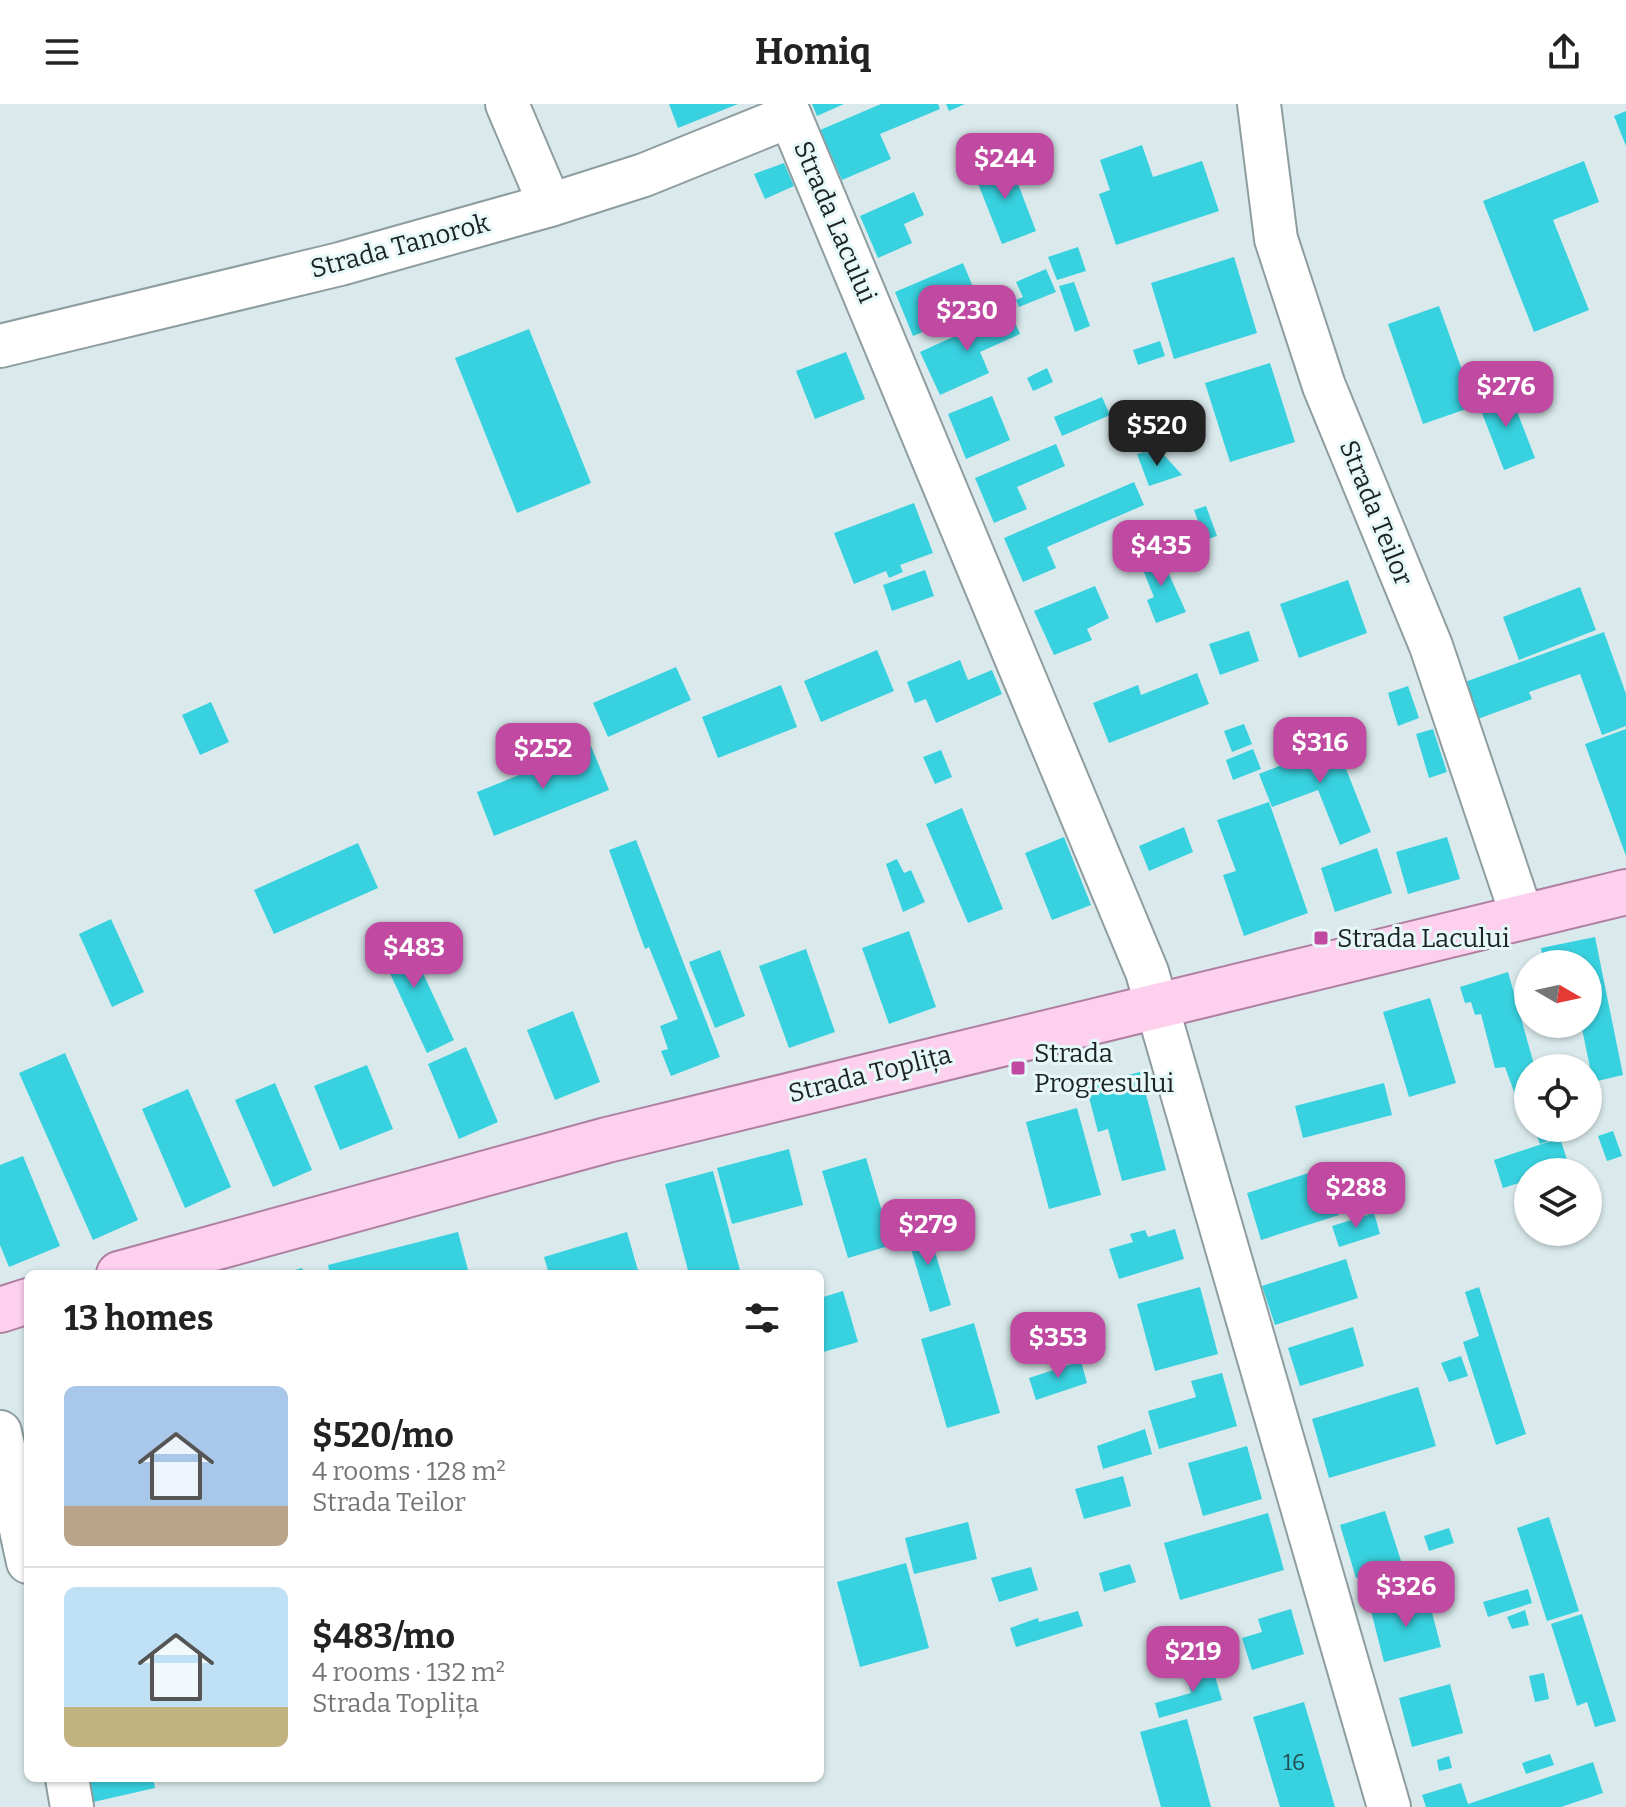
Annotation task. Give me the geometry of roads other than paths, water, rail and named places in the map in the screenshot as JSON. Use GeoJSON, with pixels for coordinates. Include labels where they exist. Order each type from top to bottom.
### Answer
{"type":"FeatureCollection","features":[{"type":"Feature","properties":{"kind":"main road","name":"Strada Toplița"},"geometry":{"type":"LineString","coordinates":[[134,1270],[607,1140],[1626,892]]}},
{"type":"Feature","properties":{"kind":"main road"},"geometry":{"type":"LineString","coordinates":[[0,1310],[24,1302]]}},
{"type":"Feature","properties":{"kind":"street"},"geometry":{"type":"LineString","coordinates":[[507,104],[550,205]]}},
{"type":"Feature","properties":{"kind":"street","name":"Strada Teilor"},"geometry":{"type":"LineString","coordinates":[[1259,104],[1276,239],[1324,386],[1431,646],[1522,916]]}},
{"type":"Feature","properties":{"kind":"street","name":"Strada Tanorok"},"geometry":{"type":"LineString","coordinates":[[0,346],[340,264],[550,205],[644,175],[788,110]]}},
{"type":"Feature","properties":{"kind":"street","name":"Strada Lacului"},"geometry":{"type":"LineString","coordinates":[[788,110],[1147,972],[1158,1006]]}},
{"type":"Feature","properties":{"kind":"street"},"geometry":{"type":"LineString","coordinates":[[1158,1006],[1389,1807]]}},
{"type":"Feature","properties":{"kind":"street"},"geometry":{"type":"LineString","coordinates":[[0,1432],[24,1543]]}},
{"type":"Feature","properties":{"kind":"street"},"geometry":{"type":"LineString","coordinates":[[68,1782],[72,1807]]}},
{"type":"Feature","properties":{"kind":"place","name":"Strada Lacului"},"geometry":{"type":"Point","coordinates":[1321,938]}},
{"type":"Feature","properties":{"kind":"place","name":"Strada Progresului"},"geometry":{"type":"Point","coordinates":[1018,1068]}}]}
